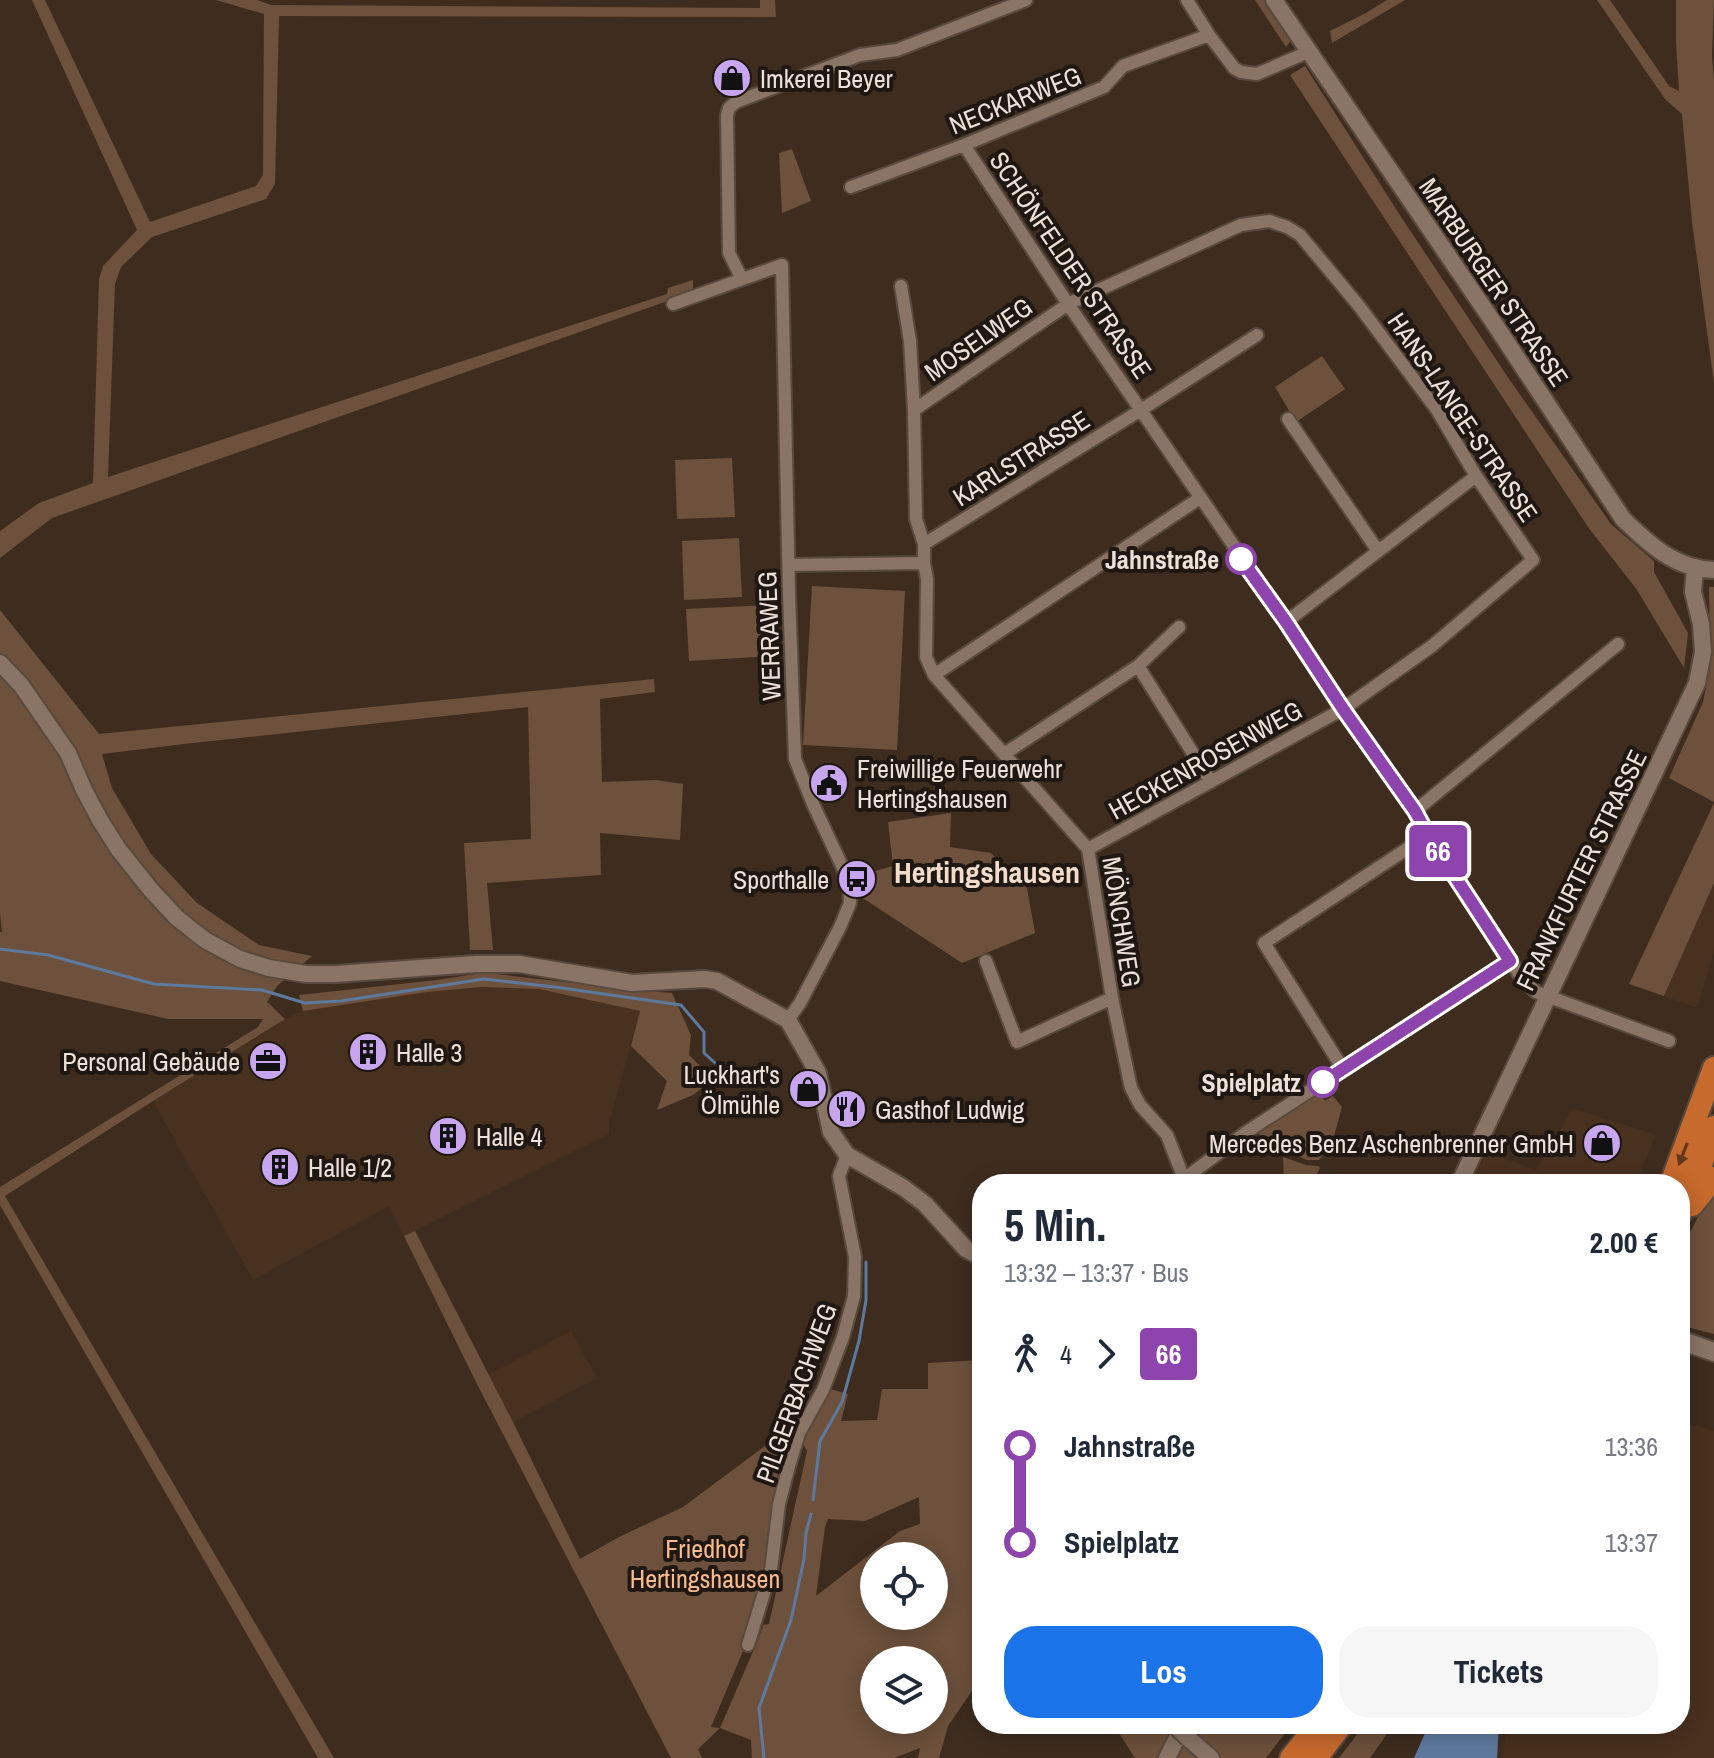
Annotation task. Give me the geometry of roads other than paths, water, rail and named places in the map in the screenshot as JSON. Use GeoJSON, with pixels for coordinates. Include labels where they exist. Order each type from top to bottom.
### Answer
{"type":"FeatureCollection","features":[{"type":"Feature","properties":{"kind":"highway"},"geometry":{"type":"LineString","coordinates":[[1675,1174],[1714,1068]]}},
{"type":"Feature","properties":{"kind":"highway"},"geometry":{"type":"LineString","coordinates":[[1690,1191],[1714,1127]]}},
{"type":"Feature","properties":{"kind":"highway"},"geometry":{"type":"LineString","coordinates":[[1690,1208],[1714,1178]]}},
{"type":"Feature","properties":{"kind":"highway"},"geometry":{"type":"LineString","coordinates":[[1291,1758],[1310,1734]]}},
{"type":"Feature","properties":{"kind":"highway"},"geometry":{"type":"LineString","coordinates":[[1316,1758],[1334,1734]]}},
{"type":"Feature","properties":{"kind":"main road"},"geometry":{"type":"LineString","coordinates":[[1690,1344],[1714,1352]]}},
{"type":"Feature","properties":{"kind":"street"},"geometry":{"type":"LineString","coordinates":[[742,279],[729,253],[729,108],[736,102],[860,55],[897,50],[1026,0]]}},
{"type":"Feature","properties":{"kind":"street"},"geometry":{"type":"LineString","coordinates":[[1187,0],[1209,35],[1234,68],[1241,72],[1257,74],[1308,52]]}},
{"type":"Feature","properties":{"kind":"street","name":"MARBURGER STRASSE"},"geometry":{"type":"LineString","coordinates":[[1274,0],[1623,519],[1661,553],[1678,562],[1714,570]]}},
{"type":"Feature","properties":{"kind":"street","name":"NECKARWEG"},"geometry":{"type":"LineString","coordinates":[[851,187],[964,145],[1104,87],[1123,66],[1209,35]]}},
{"type":"Feature","properties":{"kind":"street","name":"SCHÖNFELDER STRASSE"},"geometry":{"type":"LineString","coordinates":[[964,145],[1068,304],[1415,811],[1510,961],[1536,992],[1547,997]]}},
{"type":"Feature","properties":{"kind":"street","name":"HANS-LANGE-STRASSE"},"geometry":{"type":"LineString","coordinates":[[1068,304],[1241,225],[1269,221],[1300,235],[1359,306],[1437,410],[1476,476],[1533,560],[1432,646],[1343,709]]}},
{"type":"Feature","properties":{"kind":"street","name":"WERRAWEG"},"geometry":{"type":"LineString","coordinates":[[673,304],[782,265],[795,759],[849,881],[850,903],[800,1003],[788,1020]]}},
{"type":"Feature","properties":{"kind":"street"},"geometry":{"type":"LineString","coordinates":[[901,286],[910,341],[916,519],[924,544],[927,579],[926,657],[934,675],[1200,498]]}},
{"type":"Feature","properties":{"kind":"street","name":"MOSELWEG"},"geometry":{"type":"LineString","coordinates":[[914,410],[1068,304]]}},
{"type":"Feature","properties":{"kind":"street","name":"SCHÖNFELDER STRASSE"},"geometry":{"type":"LineString","coordinates":[[1141,410],[1257,335]]}},
{"type":"Feature","properties":{"kind":"street","name":"KARLSTRASSE"},"geometry":{"type":"LineString","coordinates":[[924,544],[1141,410]]}},
{"type":"Feature","properties":{"kind":"street"},"geometry":{"type":"LineString","coordinates":[[1288,419],[1378,551]]}},
{"type":"Feature","properties":{"kind":"street"},"geometry":{"type":"LineString","coordinates":[[1286,622],[1476,476]]}},
{"type":"Feature","properties":{"kind":"street"},"geometry":{"type":"LineString","coordinates":[[789,565],[924,563]]}},
{"type":"Feature","properties":{"kind":"street","name":"FRANKFURTER STRASSE"},"geometry":{"type":"LineString","coordinates":[[1464,1174],[1697,683],[1703,652],[1701,624],[1693,592],[1695,567]]}},
{"type":"Feature","properties":{"kind":"street"},"geometry":{"type":"LineString","coordinates":[[1004,754],[1138,666],[1179,627]]}},
{"type":"Feature","properties":{"kind":"street"},"geometry":{"type":"LineString","coordinates":[[1415,811],[1618,644]]}},
{"type":"Feature","properties":{"kind":"street"},"geometry":{"type":"LineString","coordinates":[[0,663],[21,685],[68,753],[84,790],[119,850],[177,918],[205,940],[240,959],[306,974],[519,964],[632,983],[717,981],[788,1020],[818,1073],[831,1132],[847,1155],[925,1204],[972,1252]]}},
{"type":"Feature","properties":{"kind":"street"},"geometry":{"type":"LineString","coordinates":[[1138,666],[1211,782]]}},
{"type":"Feature","properties":{"kind":"street","name":"MÖNCHWEG"},"geometry":{"type":"LineString","coordinates":[[934,675],[1088,849],[1112,998],[1131,1088],[1140,1105],[1167,1135],[1179,1174]]}},
{"type":"Feature","properties":{"kind":"street","name":"HECKENROSENWEG"},"geometry":{"type":"LineString","coordinates":[[1088,849],[1343,709]]}},
{"type":"Feature","properties":{"kind":"street"},"geometry":{"type":"LineString","coordinates":[[1343,1069],[1264,943],[1428,835]]}},
{"type":"Feature","properties":{"kind":"street"},"geometry":{"type":"LineString","coordinates":[[986,961],[1017,1042],[1112,998]]}},
{"type":"Feature","properties":{"kind":"street"},"geometry":{"type":"LineString","coordinates":[[1190,1174],[1248,1131],[1510,961]]}},
{"type":"Feature","properties":{"kind":"street"},"geometry":{"type":"LineString","coordinates":[[1547,997],[1669,1041]]}},
{"type":"Feature","properties":{"kind":"street","name":"PILGERBACHWEG"},"geometry":{"type":"LineString","coordinates":[[748,1645],[771,1570],[779,1504],[799,1433],[823,1390],[854,1296],[855,1257],[839,1176],[847,1155]]}},
{"type":"Feature","properties":{"kind":"street"},"geometry":{"type":"LineString","coordinates":[[1167,1758],[1177,1734]]}},
{"type":"Feature","properties":{"kind":"street"},"geometry":{"type":"LineString","coordinates":[[1186,1734],[1211,1758]]}},
{"type":"Feature","properties":{"kind":"water"},"geometry":{"type":"Polygon","coordinates":[[[1425,1734],[1498,1734],[1497,1758],[1414,1758],[1425,1734]]]}},
{"type":"Feature","properties":{"kind":"waterway"},"geometry":{"type":"LineString","coordinates":[[0,949],[48,955],[154,984],[262,990],[305,1003],[341,1001],[484,979],[681,1005],[704,1032],[704,1053],[723,1070]]}},
{"type":"Feature","properties":{"kind":"waterway"},"geometry":{"type":"LineString","coordinates":[[813,1500],[820,1441],[842,1402],[859,1341],[866,1300],[866,1262]]}},
{"type":"Feature","properties":{"kind":"waterway"},"geometry":{"type":"LineString","coordinates":[[764,1758],[759,1708],[791,1620],[811,1514]]}},
{"type":"Feature","properties":{"kind":"place","name":"Imkerei Beyer"},"geometry":{"type":"Point","coordinates":[732,78]}},
{"type":"Feature","properties":{"kind":"place","name":"Jahnstraße"},"geometry":{"type":"Point","coordinates":[1241,559]}},
{"type":"Feature","properties":{"kind":"place","name":"Freiwillige Feuerwehr Hertingshausen"},"geometry":{"type":"Point","coordinates":[829,783]}},
{"type":"Feature","properties":{"kind":"place","name":"Sporthalle"},"geometry":{"type":"Point","coordinates":[857,879]}},
{"type":"Feature","properties":{"kind":"place","name":"Halle 3"},"geometry":{"type":"Point","coordinates":[368,1052]}},
{"type":"Feature","properties":{"kind":"place","name":"Personal Gebäude"},"geometry":{"type":"Point","coordinates":[268,1061]}},
{"type":"Feature","properties":{"kind":"place","name":"Spielplatz"},"geometry":{"type":"Point","coordinates":[1323,1082]}},
{"type":"Feature","properties":{"kind":"place","name":"Luckhart's Ölmühle"},"geometry":{"type":"Point","coordinates":[808,1089]}},
{"type":"Feature","properties":{"kind":"place","name":"Gasthof Ludwig"},"geometry":{"type":"Point","coordinates":[847,1109]}},
{"type":"Feature","properties":{"kind":"place","name":"Halle 4"},"geometry":{"type":"Point","coordinates":[448,1136]}},
{"type":"Feature","properties":{"kind":"place","name":"Mercedes Benz Aschenbrenner GmbH"},"geometry":{"type":"Point","coordinates":[1602,1143]}},
{"type":"Feature","properties":{"kind":"place","name":"Halle 1/2"},"geometry":{"type":"Point","coordinates":[280,1167]}},
{"type":"Feature","properties":{"kind":"district","name":"Hertingshausen"},"geometry":{"type":"Point","coordinates":[987,872]}},
{"type":"Feature","properties":{"kind":"park label","name":"Friedhof Hertingshausen"},"geometry":{"type":"Point","coordinates":[705,1563]}}]}
